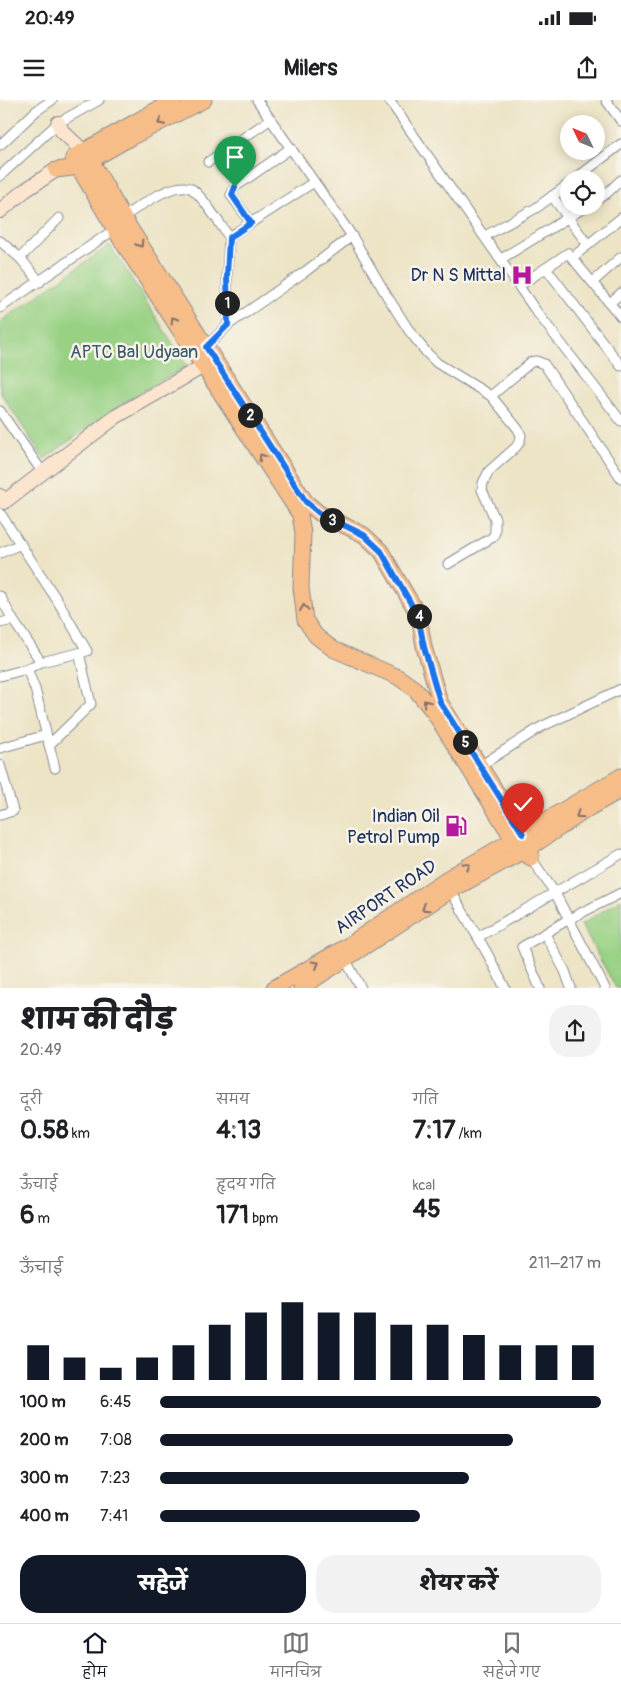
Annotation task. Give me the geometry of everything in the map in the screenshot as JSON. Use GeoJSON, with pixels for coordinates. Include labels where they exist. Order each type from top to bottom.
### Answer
{"type":"FeatureCollection","features":[{"type":"Feature","properties":{"kind":"main road"},"geometry":{"type":"LineString","coordinates":[[81,159],[174,100]]}},
{"type":"Feature","properties":{"kind":"main road"},"geometry":{"type":"LineString","coordinates":[[56,170],[130,138],[204,100]]}},
{"type":"Feature","properties":{"kind":"main road"},"geometry":{"type":"LineString","coordinates":[[81,159],[119,223],[306,502],[319,513],[364,535],[381,551],[418,616],[424,647],[440,702],[480,766],[524,846]]}},
{"type":"Feature","properties":{"kind":"main road"},"geometry":{"type":"LineString","coordinates":[[208,358],[300,515],[303,533],[301,587],[305,620],[316,636],[333,650],[398,677],[415,689],[433,711],[524,846]]}},
{"type":"Feature","properties":{"kind":"main road","name":"AIRPORT ROAD"},"geometry":{"type":"LineString","coordinates":[[524,846],[621,776]]}},
{"type":"Feature","properties":{"kind":"main road","name":"AIRPORT ROAD"},"geometry":{"type":"LineString","coordinates":[[274,988],[448,885],[524,846],[621,790]]}},
{"type":"Feature","properties":{"kind":"main road","name":"AIRPORT ROAD"},"geometry":{"type":"LineString","coordinates":[[301,988],[448,885]]}},
{"type":"Feature","properties":{"kind":"street"},"geometry":{"type":"LineString","coordinates":[[0,176],[60,127],[100,100]]}},
{"type":"Feature","properties":{"kind":"street"},"geometry":{"type":"LineString","coordinates":[[257,100],[352,236],[410,332],[437,363],[490,396],[518,428],[521,435],[516,447],[489,471],[483,484],[482,490],[495,518],[493,537],[448,564]]}},
{"type":"Feature","properties":{"kind":"street"},"geometry":{"type":"LineString","coordinates":[[389,100],[536,311],[621,421]]}},
{"type":"Feature","properties":{"kind":"street"},"geometry":{"type":"LineString","coordinates":[[606,100],[621,121]]}},
{"type":"Feature","properties":{"kind":"street"},"geometry":{"type":"LineString","coordinates":[[0,145],[47,102]]}},
{"type":"Feature","properties":{"kind":"street"},"geometry":{"type":"LineString","coordinates":[[208,162],[271,119]]}},
{"type":"Feature","properties":{"kind":"street"},"geometry":{"type":"LineString","coordinates":[[60,127],[81,159]]}},
{"type":"Feature","properties":{"kind":"street"},"geometry":{"type":"LineString","coordinates":[[587,170],[621,144]]}},
{"type":"Feature","properties":{"kind":"street"},"geometry":{"type":"LineString","coordinates":[[251,223],[232,195],[232,191],[291,148]]}},
{"type":"Feature","properties":{"kind":"street"},"geometry":{"type":"LineString","coordinates":[[0,211],[24,191],[56,170]]}},
{"type":"Feature","properties":{"kind":"street"},"geometry":{"type":"LineString","coordinates":[[605,195],[621,180]]}},
{"type":"Feature","properties":{"kind":"street"},"geometry":{"type":"LineString","coordinates":[[229,238],[314,182]]}},
{"type":"Feature","properties":{"kind":"street"},"geometry":{"type":"LineString","coordinates":[[0,308],[40,282],[119,223],[171,189],[182,187],[190,188],[198,196],[229,238],[227,276],[228,325]]}},
{"type":"Feature","properties":{"kind":"street"},"geometry":{"type":"LineString","coordinates":[[485,236],[536,208],[560,190]]}},
{"type":"Feature","properties":{"kind":"street"},"geometry":{"type":"LineString","coordinates":[[552,196],[588,245]]}},
{"type":"Feature","properties":{"kind":"street"},"geometry":{"type":"LineString","coordinates":[[501,259],[575,215]]}},
{"type":"Feature","properties":{"kind":"street"},"geometry":{"type":"LineString","coordinates":[[20,258],[60,218]]}},
{"type":"Feature","properties":{"kind":"street"},"geometry":{"type":"LineString","coordinates":[[573,257],[621,218]]}},
{"type":"Feature","properties":{"kind":"street"},"geometry":{"type":"LineString","coordinates":[[0,676],[27,669],[41,662],[86,651],[21,544],[1,504],[117,416],[208,358],[228,325],[352,236]]}},
{"type":"Feature","properties":{"kind":"street"},"geometry":{"type":"LineString","coordinates":[[0,241],[20,258],[40,282]]}},
{"type":"Feature","properties":{"kind":"street"},"geometry":{"type":"LineString","coordinates":[[520,286],[568,253],[621,317]]}},
{"type":"Feature","properties":{"kind":"street"},"geometry":{"type":"LineString","coordinates":[[593,282],[621,257]]}},
{"type":"Feature","properties":{"kind":"street"},"geometry":{"type":"LineString","coordinates":[[546,268],[621,366]]}},
{"type":"Feature","properties":{"kind":"street"},"geometry":{"type":"LineString","coordinates":[[610,303],[621,294]]}},
{"type":"Feature","properties":{"kind":"street"},"geometry":{"type":"LineString","coordinates":[[490,396],[531,362],[536,361],[544,364],[621,478]]}},
{"type":"Feature","properties":{"kind":"street"},"geometry":{"type":"LineString","coordinates":[[0,411],[42,473]]}},
{"type":"Feature","properties":{"kind":"street"},"geometry":{"type":"LineString","coordinates":[[0,553],[21,544]]}},
{"type":"Feature","properties":{"kind":"street"},"geometry":{"type":"LineString","coordinates":[[0,596],[13,620],[41,662]]}},
{"type":"Feature","properties":{"kind":"street"},"geometry":{"type":"LineString","coordinates":[[0,623],[13,620]]}},
{"type":"Feature","properties":{"kind":"street"},"geometry":{"type":"LineString","coordinates":[[49,745],[91,704],[79,653]]}},
{"type":"Feature","properties":{"kind":"street"},"geometry":{"type":"LineString","coordinates":[[27,669],[35,689],[54,768]]}},
{"type":"Feature","properties":{"kind":"street"},"geometry":{"type":"LineString","coordinates":[[480,766],[541,728],[621,689]]}},
{"type":"Feature","properties":{"kind":"street"},"geometry":{"type":"LineString","coordinates":[[0,748],[46,735]]}},
{"type":"Feature","properties":{"kind":"street"},"geometry":{"type":"LineString","coordinates":[[0,766],[13,811],[0,815]]}},
{"type":"Feature","properties":{"kind":"street"},"geometry":{"type":"LineString","coordinates":[[524,846],[555,892],[605,988]]}},
{"type":"Feature","properties":{"kind":"street"},"geometry":{"type":"LineString","coordinates":[[478,937],[621,854]]}},
{"type":"Feature","properties":{"kind":"street"},"geometry":{"type":"LineString","coordinates":[[448,885],[505,988]]}},
{"type":"Feature","properties":{"kind":"street"},"geometry":{"type":"LineString","coordinates":[[540,988],[522,947],[621,893]]}},
{"type":"Feature","properties":{"kind":"street"},"geometry":{"type":"LineString","coordinates":[[545,934],[565,971],[571,988]]}},
{"type":"Feature","properties":{"kind":"street"},"geometry":{"type":"LineString","coordinates":[[345,959],[361,988]]}},
{"type":"Feature","properties":{"kind":"green space","name":"APTC Bal Udyaan"},"geometry":{"type":"Polygon","coordinates":[[[110,245],[187,366],[123,403],[44,459],[0,392],[0,322],[110,245]]]}},
{"type":"Feature","properties":{"kind":"green space"},"geometry":{"type":"Polygon","coordinates":[[[621,899],[621,988],[616,988],[581,925],[621,899]]]}},
{"type":"Feature","properties":{"kind":"place","name":"Dr N S Mittal"},"geometry":{"type":"Point","coordinates":[522,275]}},
{"type":"Feature","properties":{"kind":"place","name":"Indian Oil Petrol Pump"},"geometry":{"type":"Point","coordinates":[456,826]}},
{"type":"Feature","properties":{"kind":"route"},"geometry":{"type":"LineString","coordinates":[[235,187],[232,195],[251,223],[229,238],[227,276],[228,325],[206,347],[306,502],[319,513],[364,535],[381,551],[418,616],[424,647],[440,702],[523,834]]}}]}
